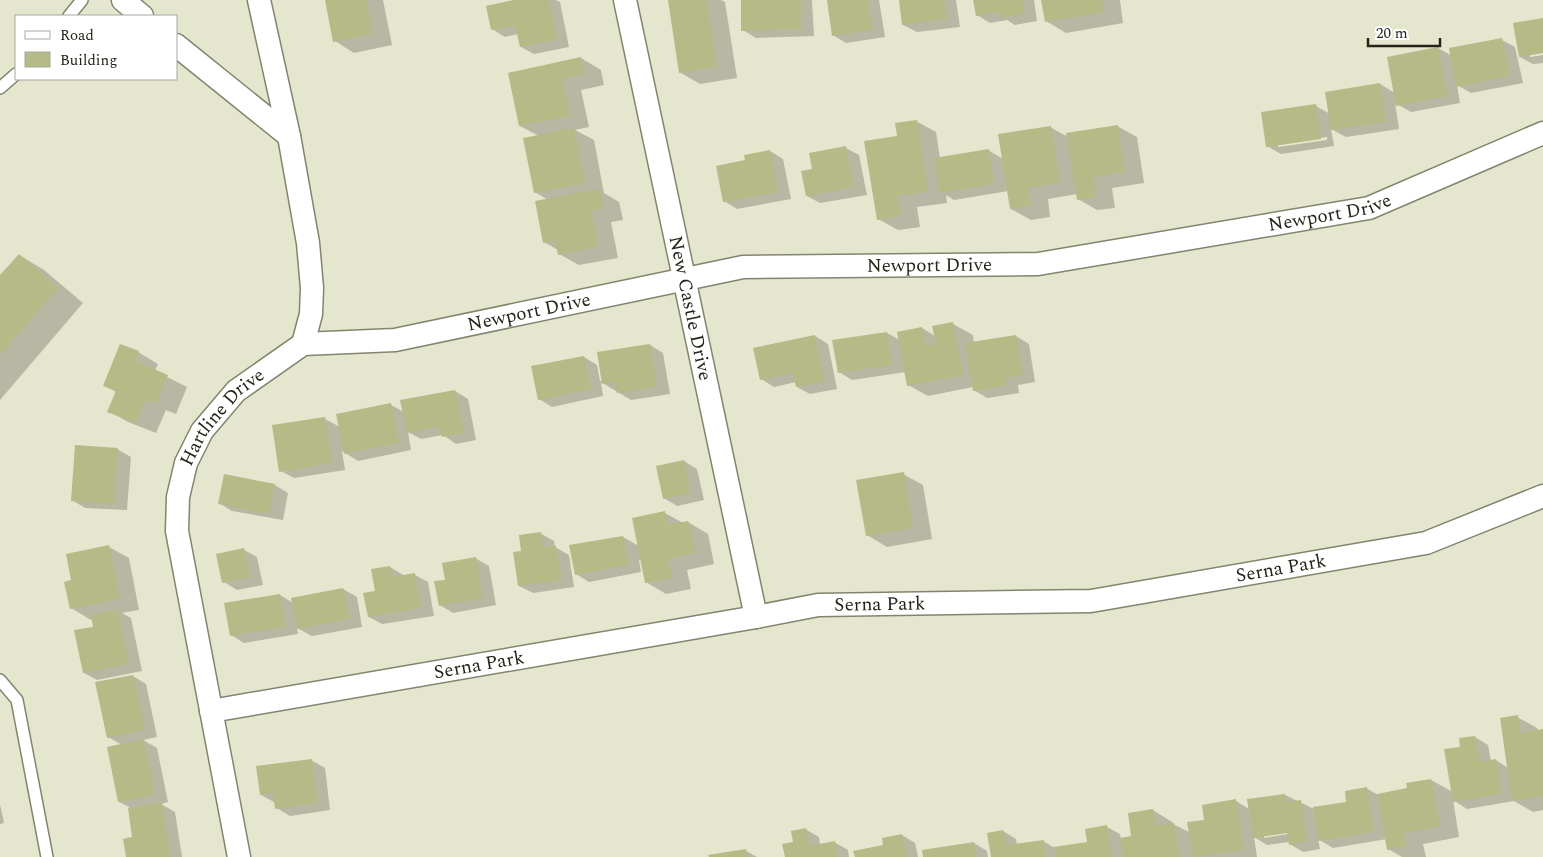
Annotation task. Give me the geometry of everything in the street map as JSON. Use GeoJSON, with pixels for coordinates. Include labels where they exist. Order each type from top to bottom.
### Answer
{"type":"FeatureCollection","features":[{"type":"Feature","properties":{"kind":"street"},"geometry":{"type":"LineString","coordinates":[[123,0],[141,15]]}},
{"type":"Feature","properties":{"kind":"street"},"geometry":{"type":"LineString","coordinates":[[259,0],[289,136],[308,243],[312,288],[311,314],[303,344]]}},
{"type":"Feature","properties":{"kind":"street","name":"New Castle Drive"},"geometry":{"type":"LineString","coordinates":[[625,0],[756,617]]}},
{"type":"Feature","properties":{"kind":"street"},"geometry":{"type":"LineString","coordinates":[[178,47],[289,136]]}},
{"type":"Feature","properties":{"kind":"street","name":"Newport Drive"},"geometry":{"type":"LineString","coordinates":[[303,344],[395,340],[743,267],[1038,264],[1369,208],[1543,133]]}},
{"type":"Feature","properties":{"kind":"street","name":"Hartline Drive"},"geometry":{"type":"LineString","coordinates":[[239,857],[177,531],[178,497],[186,463],[202,431],[236,391],[303,344]]}},
{"type":"Feature","properties":{"kind":"street","name":"Serna Park"},"geometry":{"type":"LineString","coordinates":[[211,711],[818,605],[1091,601],[1426,543],[1543,496]]}},
{"type":"Feature","properties":{"kind":"lane"},"geometry":{"type":"LineString","coordinates":[[70,15],[82,0]]}},
{"type":"Feature","properties":{"kind":"lane"},"geometry":{"type":"LineString","coordinates":[[0,88],[15,75]]}},
{"type":"Feature","properties":{"kind":"lane"},"geometry":{"type":"LineString","coordinates":[[0,680],[18,700],[47,857]]}},
{"type":"Feature","properties":{"kind":"building"},"geometry":{"type":"Polygon","coordinates":[[[325,0],[366,0],[373,34],[333,42],[325,0]]]}},
{"type":"Feature","properties":{"kind":"building"},"geometry":{"type":"Polygon","coordinates":[[[514,0],[549,0],[557,40],[520,47],[515,25],[491,30],[486,6],[514,0]]]}},
{"type":"Feature","properties":{"kind":"building"},"geometry":{"type":"Polygon","coordinates":[[[668,0],[707,0],[717,67],[679,73],[668,0]]]}},
{"type":"Feature","properties":{"kind":"building"},"geometry":{"type":"Polygon","coordinates":[[[741,0],[801,0],[801,29],[741,31],[741,0]]]}},
{"type":"Feature","properties":{"kind":"building"},"geometry":{"type":"Polygon","coordinates":[[[827,0],[868,0],[872,30],[832,36],[827,0]]]}},
{"type":"Feature","properties":{"kind":"building"},"geometry":{"type":"Polygon","coordinates":[[[899,0],[944,0],[947,19],[902,25],[899,0]]]}},
{"type":"Feature","properties":{"kind":"building"},"geometry":{"type":"Polygon","coordinates":[[[973,0],[1022,0],[1025,14],[1001,18],[1000,12],[976,16],[973,0]]]}},
{"type":"Feature","properties":{"kind":"building"},"geometry":{"type":"Polygon","coordinates":[[[1041,0],[1102,0],[1104,12],[1045,22],[1041,0]]]}},
{"type":"Feature","properties":{"kind":"building"},"geometry":{"type":"Polygon","coordinates":[[[1543,18],[1543,53],[1519,57],[1513,23],[1543,18]]]}},
{"type":"Feature","properties":{"kind":"building"},"geometry":{"type":"Polygon","coordinates":[[[1502,38],[1510,76],[1456,87],[1449,48],[1502,38]]]}},
{"type":"Feature","properties":{"kind":"building"},"geometry":{"type":"Polygon","coordinates":[[[1438,47],[1448,96],[1396,106],[1387,57],[1438,47]]]}},
{"type":"Feature","properties":{"kind":"building"},"geometry":{"type":"Polygon","coordinates":[[[581,57],[585,74],[562,79],[570,116],[519,126],[508,73],[581,57]]]}},
{"type":"Feature","properties":{"kind":"building"},"geometry":{"type":"Polygon","coordinates":[[[1380,83],[1386,122],[1331,130],[1325,92],[1380,83]]]}},
{"type":"Feature","properties":{"kind":"building"},"geometry":{"type":"Polygon","coordinates":[[[1316,104],[1321,139],[1266,147],[1261,112],[1316,104]]]}},
{"type":"Feature","properties":{"kind":"building"},"geometry":{"type":"Polygon","coordinates":[[[917,120],[928,192],[898,196],[901,216],[877,220],[864,141],[897,136],[895,123],[917,120]]]}},
{"type":"Feature","properties":{"kind":"building"},"geometry":{"type":"Polygon","coordinates":[[[1118,125],[1125,172],[1093,177],[1096,197],[1077,200],[1066,133],[1118,125]]]}},
{"type":"Feature","properties":{"kind":"building"},"geometry":{"type":"Polygon","coordinates":[[[1051,126],[1060,183],[1028,188],[1031,206],[1010,209],[998,134],[1051,126]]]}},
{"type":"Feature","properties":{"kind":"building"},"geometry":{"type":"Polygon","coordinates":[[[574,128],[585,183],[534,193],[523,138],[574,128]]]}},
{"type":"Feature","properties":{"kind":"building"},"geometry":{"type":"Polygon","coordinates":[[[846,146],[854,187],[806,196],[801,171],[812,169],[809,153],[846,146]]]}},
{"type":"Feature","properties":{"kind":"building"},"geometry":{"type":"Polygon","coordinates":[[[989,149],[994,184],[939,193],[934,158],[989,149]]]}},
{"type":"Feature","properties":{"kind":"building"},"geometry":{"type":"Polygon","coordinates":[[[770,150],[778,192],[723,202],[716,166],[745,160],[744,155],[770,150]]]}},
{"type":"Feature","properties":{"kind":"building"},"geometry":{"type":"Polygon","coordinates":[[[600,189],[603,209],[592,211],[598,247],[558,255],[555,240],[543,243],[535,201],[600,189]]]}},
{"type":"Feature","properties":{"kind":"building"},"geometry":{"type":"Polygon","coordinates":[[[19,254],[58,288],[0,355],[0,275],[19,254]]]}},
{"type":"Feature","properties":{"kind":"building"},"geometry":{"type":"Polygon","coordinates":[[[953,322],[963,375],[907,386],[897,332],[922,327],[926,346],[936,344],[932,326],[953,322]]]}},
{"type":"Feature","properties":{"kind":"building"},"geometry":{"type":"Polygon","coordinates":[[[887,332],[892,365],[838,373],[832,340],[887,332]]]}},
{"type":"Feature","properties":{"kind":"building"},"geometry":{"type":"Polygon","coordinates":[[[815,335],[824,382],[796,387],[793,373],[760,380],[753,348],[815,335]]]}},
{"type":"Feature","properties":{"kind":"building"},"geometry":{"type":"Polygon","coordinates":[[[1016,335],[1023,375],[1005,378],[1006,386],[973,391],[965,343],[1016,335]]]}},
{"type":"Feature","properties":{"kind":"building"},"geometry":{"type":"Polygon","coordinates":[[[120,344],[139,351],[135,361],[168,375],[156,404],[146,400],[136,423],[107,412],[116,391],[103,386],[120,344]]]}},
{"type":"Feature","properties":{"kind":"building"},"geometry":{"type":"Polygon","coordinates":[[[650,344],[657,387],[617,393],[615,382],[602,384],[597,352],[650,344]]]}},
{"type":"Feature","properties":{"kind":"building"},"geometry":{"type":"Polygon","coordinates":[[[584,356],[591,389],[538,400],[531,366],[584,356]]]}},
{"type":"Feature","properties":{"kind":"building"},"geometry":{"type":"Polygon","coordinates":[[[455,390],[464,433],[442,437],[439,426],[407,433],[400,400],[455,390]]]}},
{"type":"Feature","properties":{"kind":"building"},"geometry":{"type":"Polygon","coordinates":[[[391,403],[399,443],[344,454],[336,414],[391,403]]]}},
{"type":"Feature","properties":{"kind":"building"},"geometry":{"type":"Polygon","coordinates":[[[325,417],[332,463],[279,472],[272,425],[325,417]]]}},
{"type":"Feature","properties":{"kind":"building"},"geometry":{"type":"Polygon","coordinates":[[[75,445],[118,448],[114,504],[71,501],[75,445]]]}},
{"type":"Feature","properties":{"kind":"building"},"geometry":{"type":"Polygon","coordinates":[[[684,460],[691,493],[663,499],[656,466],[684,460]]]}},
{"type":"Feature","properties":{"kind":"building"},"geometry":{"type":"Polygon","coordinates":[[[904,472],[913,528],[866,536],[856,480],[904,472]]]}},
{"type":"Feature","properties":{"kind":"building"},"geometry":{"type":"Polygon","coordinates":[[[224,474],[275,484],[269,514],[218,504],[224,474]]]}},
{"type":"Feature","properties":{"kind":"building"},"geometry":{"type":"Polygon","coordinates":[[[665,511],[668,525],[688,521],[695,553],[668,559],[672,578],[645,583],[632,518],[665,511]]]}},
{"type":"Feature","properties":{"kind":"building"},"geometry":{"type":"Polygon","coordinates":[[[541,532],[543,548],[556,546],[562,580],[518,586],[513,552],[521,551],[519,535],[541,532]]]}},
{"type":"Feature","properties":{"kind":"building"},"geometry":{"type":"Polygon","coordinates":[[[623,536],[629,565],[575,575],[569,545],[623,536]]]}},
{"type":"Feature","properties":{"kind":"building"},"geometry":{"type":"Polygon","coordinates":[[[109,545],[120,599],[70,609],[64,582],[71,580],[66,554],[109,545]]]}},
{"type":"Feature","properties":{"kind":"building"},"geometry":{"type":"Polygon","coordinates":[[[244,548],[250,577],[222,583],[216,554],[244,548]]]}},
{"type":"Feature","properties":{"kind":"building"},"geometry":{"type":"Polygon","coordinates":[[[476,557],[483,598],[439,606],[434,581],[445,580],[442,563],[476,557]]]}},
{"type":"Feature","properties":{"kind":"building"},"geometry":{"type":"Polygon","coordinates":[[[390,566],[392,577],[415,573],[421,608],[368,617],[363,593],[375,591],[371,569],[390,566]]]}},
{"type":"Feature","properties":{"kind":"building"},"geometry":{"type":"Polygon","coordinates":[[[343,588],[350,619],[297,629],[291,598],[343,588]]]}},
{"type":"Feature","properties":{"kind":"building"},"geometry":{"type":"Polygon","coordinates":[[[280,594],[286,627],[230,636],[224,603],[280,594]]]}},
{"type":"Feature","properties":{"kind":"building"},"geometry":{"type":"Polygon","coordinates":[[[118,609],[129,664],[83,673],[74,630],[93,627],[91,615],[118,609]]]}},
{"type":"Feature","properties":{"kind":"building"},"geometry":{"type":"Polygon","coordinates":[[[133,675],[145,730],[107,738],[95,682],[133,675]]]}},
{"type":"Feature","properties":{"kind":"building"},"geometry":{"type":"Polygon","coordinates":[[[1518,715],[1520,733],[1543,729],[1543,796],[1512,801],[1500,718],[1518,715]]]}},
{"type":"Feature","properties":{"kind":"building"},"geometry":{"type":"Polygon","coordinates":[[[1475,736],[1480,762],[1496,759],[1502,794],[1453,802],[1444,749],[1460,747],[1459,738],[1475,736]]]}},
{"type":"Feature","properties":{"kind":"building"},"geometry":{"type":"Polygon","coordinates":[[[144,739],[155,795],[118,802],[107,747],[144,739]]]}},
{"type":"Feature","properties":{"kind":"building"},"geometry":{"type":"Polygon","coordinates":[[[312,759],[318,803],[275,809],[273,793],[260,795],[256,766],[312,759]]]}},
{"type":"Feature","properties":{"kind":"building"},"geometry":{"type":"Polygon","coordinates":[[[1431,779],[1440,826],[1404,833],[1407,846],[1387,850],[1377,794],[1407,788],[1406,783],[1431,779]]]}},
{"type":"Feature","properties":{"kind":"building"},"geometry":{"type":"Polygon","coordinates":[[[1367,787],[1374,832],[1318,841],[1313,807],[1346,802],[1345,791],[1367,787]]]}},
{"type":"Feature","properties":{"kind":"building"},"geometry":{"type":"Polygon","coordinates":[[[1285,794],[1286,802],[1301,800],[1307,842],[1289,845],[1287,833],[1253,838],[1247,799],[1285,794]]]}},
{"type":"Feature","properties":{"kind":"building"},"geometry":{"type":"Polygon","coordinates":[[[1236,799],[1244,850],[1193,857],[1187,822],[1204,820],[1202,805],[1236,799]]]}},
{"type":"Feature","properties":{"kind":"building"},"geometry":{"type":"Polygon","coordinates":[[[162,803],[170,857],[126,857],[123,839],[132,837],[128,808],[162,803]]]}},
{"type":"Feature","properties":{"kind":"building"},"geometry":{"type":"Polygon","coordinates":[[[1153,809],[1155,826],[1174,823],[1180,857],[1123,857],[1120,838],[1131,836],[1128,813],[1153,809]]]}},
{"type":"Feature","properties":{"kind":"building"},"geometry":{"type":"Polygon","coordinates":[[[1107,825],[1112,857],[1055,857],[1054,847],[1087,842],[1085,829],[1107,825]]]}},
{"type":"Feature","properties":{"kind":"building"},"geometry":{"type":"Polygon","coordinates":[[[806,828],[809,846],[835,841],[838,857],[785,857],[782,844],[793,842],[791,831],[806,828]]]}},
{"type":"Feature","properties":{"kind":"building"},"geometry":{"type":"Polygon","coordinates":[[[1003,830],[1006,845],[1044,840],[1046,857],[991,857],[987,833],[1003,830]]]}},
{"type":"Feature","properties":{"kind":"building"},"geometry":{"type":"Polygon","coordinates":[[[902,834],[907,857],[855,857],[853,851],[883,845],[882,838],[902,834]]]}},
{"type":"Feature","properties":{"kind":"building"},"geometry":{"type":"Polygon","coordinates":[[[974,842],[976,857],[923,857],[922,850],[974,842]]]}},
{"type":"Feature","properties":{"kind":"building"},"geometry":{"type":"Polygon","coordinates":[[[746,849],[748,857],[709,857],[708,855],[746,849]]]}}]}
